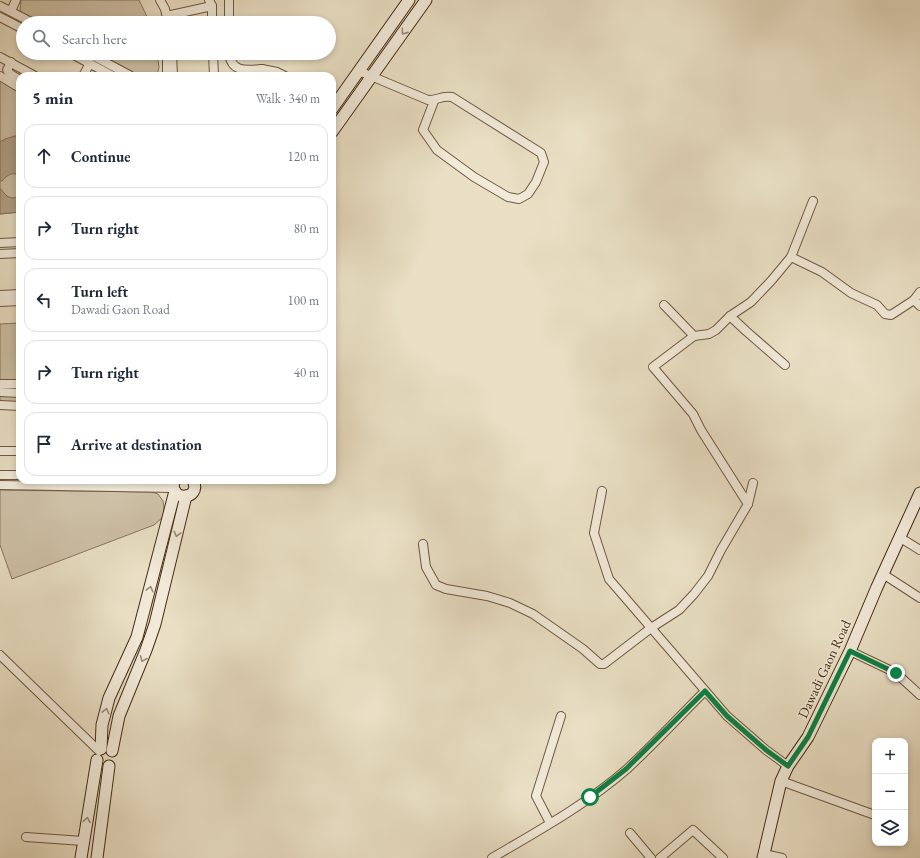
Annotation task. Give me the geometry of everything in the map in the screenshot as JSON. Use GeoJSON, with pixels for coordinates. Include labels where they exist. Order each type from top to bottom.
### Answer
{"type":"FeatureCollection","features":[{"type":"Feature","properties":{"kind":"street"},"geometry":{"type":"LineString","coordinates":[[11,11],[16,0]]}},
{"type":"Feature","properties":{"kind":"street"},"geometry":{"type":"LineString","coordinates":[[160,0],[165,9],[166,16]]}},
{"type":"Feature","properties":{"kind":"street"},"geometry":{"type":"LineString","coordinates":[[166,0],[170,16]]}},
{"type":"Feature","properties":{"kind":"street"},"geometry":{"type":"LineString","coordinates":[[229,0],[229,16]]}},
{"type":"Feature","properties":{"kind":"street"},"geometry":{"type":"LineString","coordinates":[[336,103],[409,0]]}},
{"type":"Feature","properties":{"kind":"street"},"geometry":{"type":"LineString","coordinates":[[336,126],[426,0]]}},
{"type":"Feature","properties":{"kind":"street"},"geometry":{"type":"LineString","coordinates":[[178,16],[210,3],[211,16]]}},
{"type":"Feature","properties":{"kind":"street"},"geometry":{"type":"LineString","coordinates":[[0,6],[20,16]]}},
{"type":"Feature","properties":{"kind":"street"},"geometry":{"type":"LineString","coordinates":[[0,17],[16,25]]}},
{"type":"Feature","properties":{"kind":"street"},"geometry":{"type":"LineString","coordinates":[[0,57],[28,72]]}},
{"type":"Feature","properties":{"kind":"street"},"geometry":{"type":"LineString","coordinates":[[84,60],[106,72]]}},
{"type":"Feature","properties":{"kind":"street"},"geometry":{"type":"LineString","coordinates":[[101,60],[124,72]]}},
{"type":"Feature","properties":{"kind":"street"},"geometry":{"type":"LineString","coordinates":[[167,60],[167,72]]}},
{"type":"Feature","properties":{"kind":"street"},"geometry":{"type":"LineString","coordinates":[[172,60],[173,72]]}},
{"type":"Feature","properties":{"kind":"street"},"geometry":{"type":"LineString","coordinates":[[213,60],[214,72]]}},
{"type":"Feature","properties":{"kind":"street"},"geometry":{"type":"LineString","coordinates":[[231,60],[231,62],[244,71],[277,72]]}},
{"type":"Feature","properties":{"kind":"street"},"geometry":{"type":"LineString","coordinates":[[11,62],[8,70],[9,73],[16,77]]}},
{"type":"Feature","properties":{"kind":"street"},"geometry":{"type":"LineString","coordinates":[[85,72],[90,63]]}},
{"type":"Feature","properties":{"kind":"street"},"geometry":{"type":"LineString","coordinates":[[359,71],[428,100],[434,101],[444,96],[452,97],[541,153],[544,162],[536,182],[528,194],[519,199],[508,197],[474,177],[437,150],[423,130],[434,101]]}},
{"type":"Feature","properties":{"kind":"street"},"geometry":{"type":"LineString","coordinates":[[0,76],[16,86]]}},
{"type":"Feature","properties":{"kind":"street"},"geometry":{"type":"LineString","coordinates":[[748,504],[701,430],[693,414],[653,367],[694,336],[709,334],[716,330],[730,316],[751,302],[791,257],[813,201]]}},
{"type":"Feature","properties":{"kind":"street"},"geometry":{"type":"LineString","coordinates":[[0,243],[16,242]]}},
{"type":"Feature","properties":{"kind":"street"},"geometry":{"type":"LineString","coordinates":[[0,254],[16,253]]}},
{"type":"Feature","properties":{"kind":"street"},"geometry":{"type":"LineString","coordinates":[[791,257],[822,272],[851,293],[877,305],[885,314],[891,314],[917,303],[920,292]]}},
{"type":"Feature","properties":{"kind":"street"},"geometry":{"type":"LineString","coordinates":[[0,295],[16,294]]}},
{"type":"Feature","properties":{"kind":"street"},"geometry":{"type":"LineString","coordinates":[[0,302],[16,301]]}},
{"type":"Feature","properties":{"kind":"street"},"geometry":{"type":"LineString","coordinates":[[664,306],[694,336]]}},
{"type":"Feature","properties":{"kind":"street"},"geometry":{"type":"LineString","coordinates":[[730,316],[746,332],[785,365]]}},
{"type":"Feature","properties":{"kind":"street"},"geometry":{"type":"LineString","coordinates":[[0,384],[16,384]]}},
{"type":"Feature","properties":{"kind":"street"},"geometry":{"type":"LineString","coordinates":[[0,392],[16,393]]}},
{"type":"Feature","properties":{"kind":"street"},"geometry":{"type":"LineString","coordinates":[[0,405],[16,406]]}},
{"type":"Feature","properties":{"kind":"street"},"geometry":{"type":"LineString","coordinates":[[0,451],[16,451]]}},
{"type":"Feature","properties":{"kind":"street"},"geometry":{"type":"LineString","coordinates":[[0,475],[16,475]]}},
{"type":"Feature","properties":{"kind":"street"},"geometry":{"type":"LineString","coordinates":[[424,544],[426,567],[436,585],[446,589],[487,596],[522,608],[583,649],[600,664],[604,664],[651,628],[679,610],[694,594],[708,576],[721,550],[748,504],[753,483]]}},
{"type":"Feature","properties":{"kind":"street"},"geometry":{"type":"LineString","coordinates":[[0,485],[26,484]]}},
{"type":"Feature","properties":{"kind":"street"},"geometry":{"type":"LineString","coordinates":[[174,485],[180,496],[186,496],[194,489],[194,484]]}},
{"type":"Feature","properties":{"kind":"street"},"geometry":{"type":"LineString","coordinates":[[81,858],[83,841],[104,752],[102,725],[109,698],[137,637],[174,485]]}},
{"type":"Feature","properties":{"kind":"street"},"geometry":{"type":"LineString","coordinates":[[602,491],[594,534],[609,579],[727,716],[766,750],[788,766]]}},
{"type":"Feature","properties":{"kind":"street","name":"Dawadi Gaon Road"},"geometry":{"type":"LineString","coordinates":[[763,856],[781,781],[788,766],[808,737],[850,651],[899,537],[920,493]]}},
{"type":"Feature","properties":{"kind":"street"},"geometry":{"type":"LineString","coordinates":[[0,655],[104,752],[114,754],[115,760],[112,765],[103,767],[100,765],[104,752],[146,650],[155,624],[186,496]]}},
{"type":"Feature","properties":{"kind":"street"},"geometry":{"type":"LineString","coordinates":[[899,537],[920,550]]}},
{"type":"Feature","properties":{"kind":"street"},"geometry":{"type":"LineString","coordinates":[[883,574],[920,598]]}},
{"type":"Feature","properties":{"kind":"street"},"geometry":{"type":"LineString","coordinates":[[850,651],[896,673],[920,695]]}},
{"type":"Feature","properties":{"kind":"street"},"geometry":{"type":"LineString","coordinates":[[492,858],[550,824],[590,797],[626,769],[705,691]]}},
{"type":"Feature","properties":{"kind":"street"},"geometry":{"type":"LineString","coordinates":[[550,824],[536,796],[561,716]]}},
{"type":"Feature","properties":{"kind":"street"},"geometry":{"type":"LineString","coordinates":[[97,858],[109,766]]}},
{"type":"Feature","properties":{"kind":"street"},"geometry":{"type":"LineString","coordinates":[[781,781],[872,814]]}},
{"type":"Feature","properties":{"kind":"street"},"geometry":{"type":"LineString","coordinates":[[660,858],[693,830],[723,858]]}},
{"type":"Feature","properties":{"kind":"street"},"geometry":{"type":"LineString","coordinates":[[630,833],[651,858]]}},
{"type":"Feature","properties":{"kind":"street"},"geometry":{"type":"LineString","coordinates":[[26,837],[83,841]]}},
{"type":"Feature","properties":{"kind":"street"},"geometry":{"type":"LineString","coordinates":[[763,856],[782,858]]}},
{"type":"Feature","properties":{"kind":"shaded area"},"geometry":{"type":"Polygon","coordinates":[[[21,0],[139,0],[147,16],[26,16],[20,10],[21,0]]]}},
{"type":"Feature","properties":{"kind":"shaded area"},"geometry":{"type":"Polygon","coordinates":[[[108,60],[158,60],[158,72],[131,72],[108,60]]]}},
{"type":"Feature","properties":{"kind":"shaded area"},"geometry":{"type":"Polygon","coordinates":[[[0,79],[16,88],[16,212],[0,214],[0,79]]]}},
{"type":"Feature","properties":{"kind":"shaded area"},"geometry":{"type":"Polygon","coordinates":[[[16,136],[16,174],[10,174],[0,181],[0,142],[16,136]]]}},
{"type":"Feature","properties":{"kind":"shaded area"},"geometry":{"type":"Polygon","coordinates":[[[0,188],[10,198],[16,197],[16,212],[0,214],[0,188]]]}},
{"type":"Feature","properties":{"kind":"shaded area"},"geometry":{"type":"Polygon","coordinates":[[[16,323],[16,403],[0,404],[0,324],[16,323]]]}},
{"type":"Feature","properties":{"kind":"shaded area"},"geometry":{"type":"Polygon","coordinates":[[[0,490],[151,492],[158,494],[163,501],[163,517],[154,525],[12,579],[0,545],[0,490]]]}},
{"type":"Feature","properties":{"kind":"route"},"geometry":{"type":"LineString","coordinates":[[590,797],[626,769],[705,691],[727,716],[766,750],[788,766],[808,737],[850,651],[896,673]]}}]}
